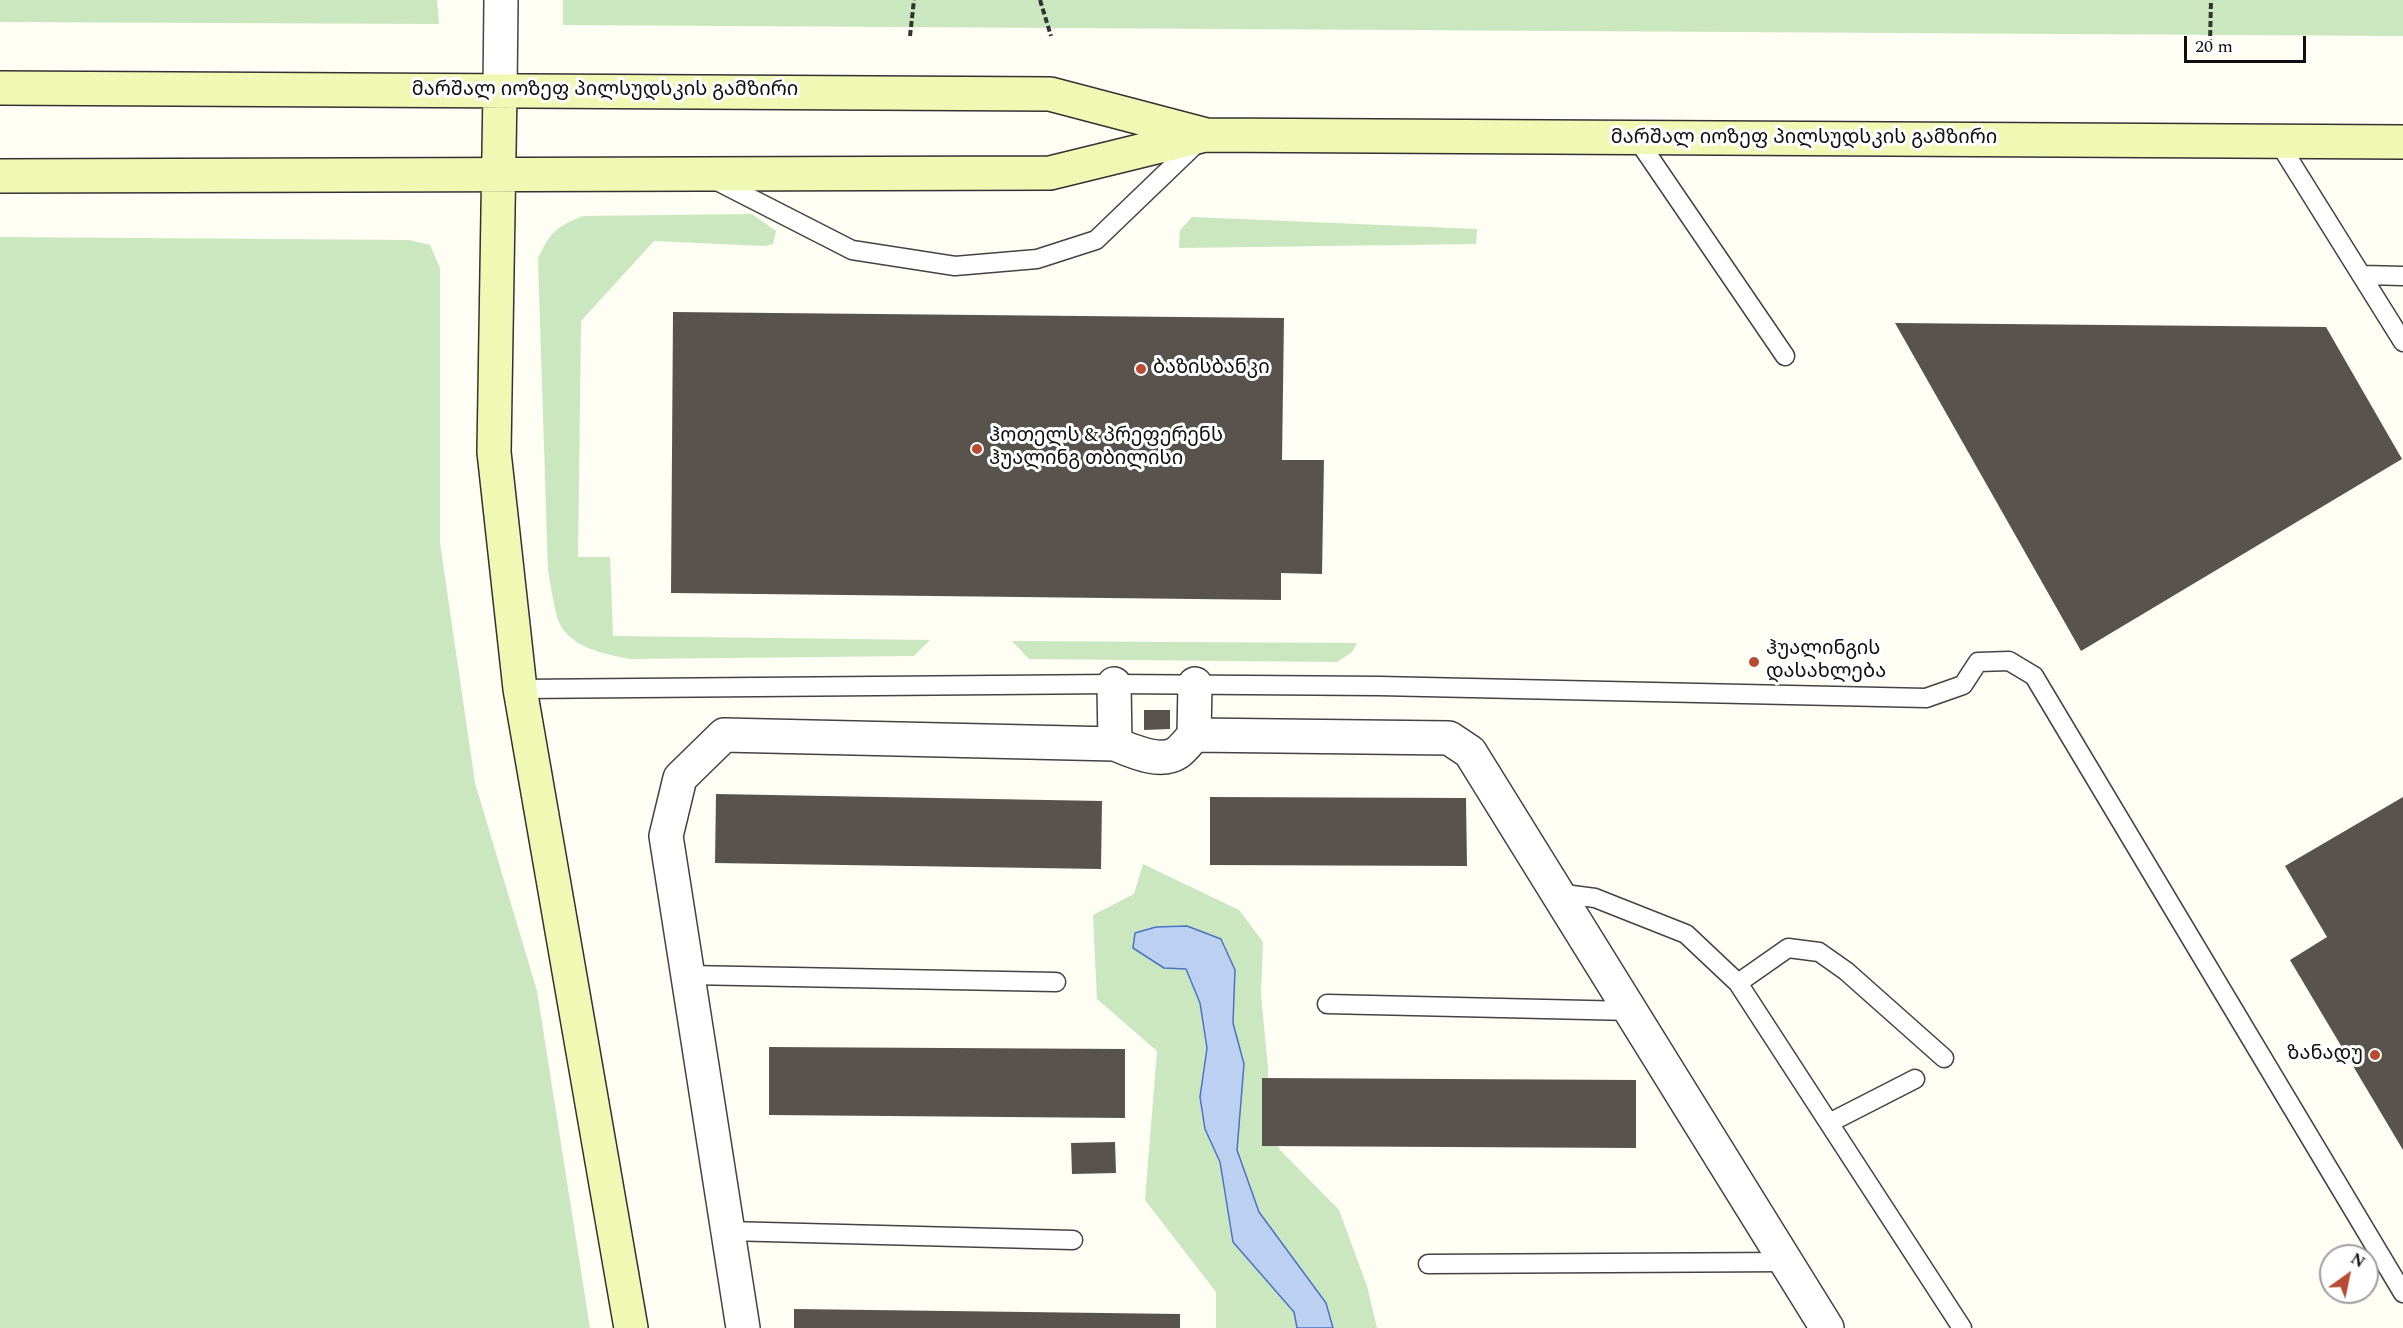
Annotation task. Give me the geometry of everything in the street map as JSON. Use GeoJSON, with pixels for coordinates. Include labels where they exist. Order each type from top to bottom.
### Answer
{"type":"FeatureCollection","features":[{"type":"Feature","properties":{"kind":"main road","name":"მარშალ იოზეფ პილსუდსკის გამზირი"},"geometry":{"type":"LineString","coordinates":[[0,88],[1050,94],[1206,135],[2403,142]]}},
{"type":"Feature","properties":{"kind":"main road"},"geometry":{"type":"LineString","coordinates":[[500,91],[494,453],[520,689],[631,1328]]}},
{"type":"Feature","properties":{"kind":"main road","name":"მარშალ იოზეფ პილსუდსკის გამზირი"},"geometry":{"type":"LineString","coordinates":[[0,177],[1050,173],[1206,135]]}},
{"type":"Feature","properties":{"kind":"street"},"geometry":{"type":"LineString","coordinates":[[500,91],[501,0]]}},
{"type":"Feature","properties":{"kind":"street"},"geometry":{"type":"LineString","coordinates":[[1114,684],[1115,744]]}},
{"type":"Feature","properties":{"kind":"street"},"geometry":{"type":"LineString","coordinates":[[743,1328],[666,836],[680,778],[724,735],[1115,744],[1136,753],[1158,756],[1176,754],[1194,735],[1196,684]]}},
{"type":"Feature","properties":{"kind":"street"},"geometry":{"type":"LineString","coordinates":[[1194,735],[1449,738],[1470,752],[1827,1328]]}},
{"type":"Feature","properties":{"kind":"lane"},"geometry":{"type":"LineString","coordinates":[[704,174],[852,250],[955,266],[1037,259],[1096,240],[1206,135]]}},
{"type":"Feature","properties":{"kind":"lane"},"geometry":{"type":"LineString","coordinates":[[1637,139],[1785,356]]}},
{"type":"Feature","properties":{"kind":"lane"},"geometry":{"type":"LineString","coordinates":[[2277,140],[2403,342]]}},
{"type":"Feature","properties":{"kind":"lane"},"geometry":{"type":"LineString","coordinates":[[2363,275],[2403,276]]}},
{"type":"Feature","properties":{"kind":"lane"},"geometry":{"type":"LineString","coordinates":[[520,689],[1196,684],[1926,698],[1963,685],[1978,662],[2009,661],[2034,676],[2403,1293]]}},
{"type":"Feature","properties":{"kind":"lane"},"geometry":{"type":"LineString","coordinates":[[1557,893],[1594,898],[1686,934],[1738,983],[1962,1328]]}},
{"type":"Feature","properties":{"kind":"lane"},"geometry":{"type":"LineString","coordinates":[[1738,983],[1788,948],[1819,952],[1846,971],[1944,1058]]}},
{"type":"Feature","properties":{"kind":"lane"},"geometry":{"type":"LineString","coordinates":[[688,975],[1056,982]]}},
{"type":"Feature","properties":{"kind":"lane"},"geometry":{"type":"LineString","coordinates":[[1327,1004],[1631,1011]]}},
{"type":"Feature","properties":{"kind":"lane"},"geometry":{"type":"LineString","coordinates":[[1829,1123],[1915,1079]]}},
{"type":"Feature","properties":{"kind":"lane"},"geometry":{"type":"LineString","coordinates":[[727,1231],[1072,1240]]}},
{"type":"Feature","properties":{"kind":"lane"},"geometry":{"type":"LineString","coordinates":[[1428,1264],[1787,1263]]}},
{"type":"Feature","properties":{"kind":"path"},"geometry":{"type":"LineString","coordinates":[[910,36],[914,0]]}},
{"type":"Feature","properties":{"kind":"path"},"geometry":{"type":"LineString","coordinates":[[1040,0],[1050,36]]}},
{"type":"Feature","properties":{"kind":"path"},"geometry":{"type":"LineString","coordinates":[[2210,45],[2211,0]]}},
{"type":"Feature","properties":{"kind":"green space"},"geometry":{"type":"Polygon","coordinates":[[[0,0],[437,0],[439,24],[0,22],[0,0]]]}},
{"type":"Feature","properties":{"kind":"green space"},"geometry":{"type":"Polygon","coordinates":[[[563,0],[2403,0],[2403,36],[563,25],[563,0]]]}},
{"type":"Feature","properties":{"kind":"green space"},"geometry":{"type":"Polygon","coordinates":[[[752,214],[776,231],[773,244],[764,246],[654,241],[581,321],[578,557],[610,557],[613,636],[930,640],[914,656],[630,659],[609,655],[577,642],[569,636],[557,617],[548,571],[538,259],[542,250],[555,231],[583,216],[752,214]]]}},
{"type":"Feature","properties":{"kind":"green space"},"geometry":{"type":"Polygon","coordinates":[[[1192,217],[1477,229],[1476,244],[1179,248],[1180,230],[1192,217]]]}},
{"type":"Feature","properties":{"kind":"green space"},"geometry":{"type":"Polygon","coordinates":[[[0,237],[409,240],[430,245],[440,268],[440,543],[475,783],[537,991],[590,1328],[0,1328],[0,237]]]}},
{"type":"Feature","properties":{"kind":"green space"},"geometry":{"type":"Polygon","coordinates":[[[1012,641],[1357,643],[1352,652],[1337,662],[1029,659],[1012,641]]]}},
{"type":"Feature","properties":{"kind":"green space"},"geometry":{"type":"Polygon","coordinates":[[[1143,864],[1239,910],[1263,942],[1261,994],[1268,1069],[1268,1130],[1281,1151],[1339,1210],[1367,1286],[1377,1328],[1333,1328],[1325,1303],[1259,1212],[1237,1150],[1244,1064],[1233,1023],[1235,970],[1222,939],[1164,968],[1186,969],[1200,1003],[1207,1048],[1200,1097],[1205,1129],[1220,1162],[1233,1242],[1294,1312],[1297,1328],[1216,1328],[1216,1292],[1145,1200],[1157,1051],[1097,999],[1093,915],[1134,894],[1143,864]]]}},
{"type":"Feature","properties":{"kind":"water"},"geometry":{"type":"Polygon","coordinates":[[[1187,926],[1221,939],[1235,970],[1233,1023],[1244,1064],[1237,1150],[1259,1212],[1326,1303],[1333,1328],[1297,1328],[1294,1312],[1233,1242],[1220,1162],[1205,1129],[1200,1097],[1207,1048],[1200,1003],[1186,969],[1164,968],[1133,948],[1135,933],[1156,927],[1187,926]]]}},
{"type":"Feature","properties":{"kind":"building","name":"ჰოთელს & პრეფერენს ჰუალინგ თბილისი"},"geometry":{"type":"Polygon","coordinates":[[[673,312],[1284,318],[1282,460],[1324,460],[1322,574],[1281,573],[1281,600],[671,593],[673,312]]]}},
{"type":"Feature","properties":{"kind":"building"},"geometry":{"type":"Polygon","coordinates":[[[1895,323],[2326,327],[2402,459],[2081,651],[1895,323]]]}},
{"type":"Feature","properties":{"kind":"building"},"geometry":{"type":"Polygon","coordinates":[[[1144,710],[1170,710],[1170,729],[1144,730],[1144,710]]]}},
{"type":"Feature","properties":{"kind":"building"},"geometry":{"type":"Polygon","coordinates":[[[716,794],[1102,801],[1101,869],[715,863],[716,794]]]}},
{"type":"Feature","properties":{"kind":"building"},"geometry":{"type":"Polygon","coordinates":[[[1210,797],[1466,798],[1467,866],[1210,865],[1210,797]]]}},
{"type":"Feature","properties":{"kind":"building","name":"ზანადუ"},"geometry":{"type":"Polygon","coordinates":[[[2403,797],[2403,1150],[2290,960],[2327,937],[2285,866],[2403,797]]]}},
{"type":"Feature","properties":{"kind":"building"},"geometry":{"type":"Polygon","coordinates":[[[769,1047],[1125,1049],[1125,1118],[769,1115],[769,1047]]]}},
{"type":"Feature","properties":{"kind":"building"},"geometry":{"type":"Polygon","coordinates":[[[1262,1078],[1636,1080],[1636,1148],[1262,1146],[1262,1078]]]}},
{"type":"Feature","properties":{"kind":"building"},"geometry":{"type":"Polygon","coordinates":[[[1115,1142],[1116,1173],[1072,1174],[1071,1143],[1115,1142]]]}},
{"type":"Feature","properties":{"kind":"building"},"geometry":{"type":"Polygon","coordinates":[[[794,1309],[1180,1314],[1180,1328],[794,1328],[794,1309]]]}},
{"type":"Feature","properties":{"kind":"place","name":"ბაზისბანკი"},"geometry":{"type":"Point","coordinates":[1141,369]}},
{"type":"Feature","properties":{"kind":"place","name":"ჰოთელს & პრეფერენს ჰუალინგ თბილისი"},"geometry":{"type":"Point","coordinates":[977,449]}},
{"type":"Feature","properties":{"kind":"place","name":"ჰუალინგის დასახლება"},"geometry":{"type":"Point","coordinates":[1754,662]}},
{"type":"Feature","properties":{"kind":"place","name":"ზანადუ"},"geometry":{"type":"Point","coordinates":[2375,1055]}}]}
